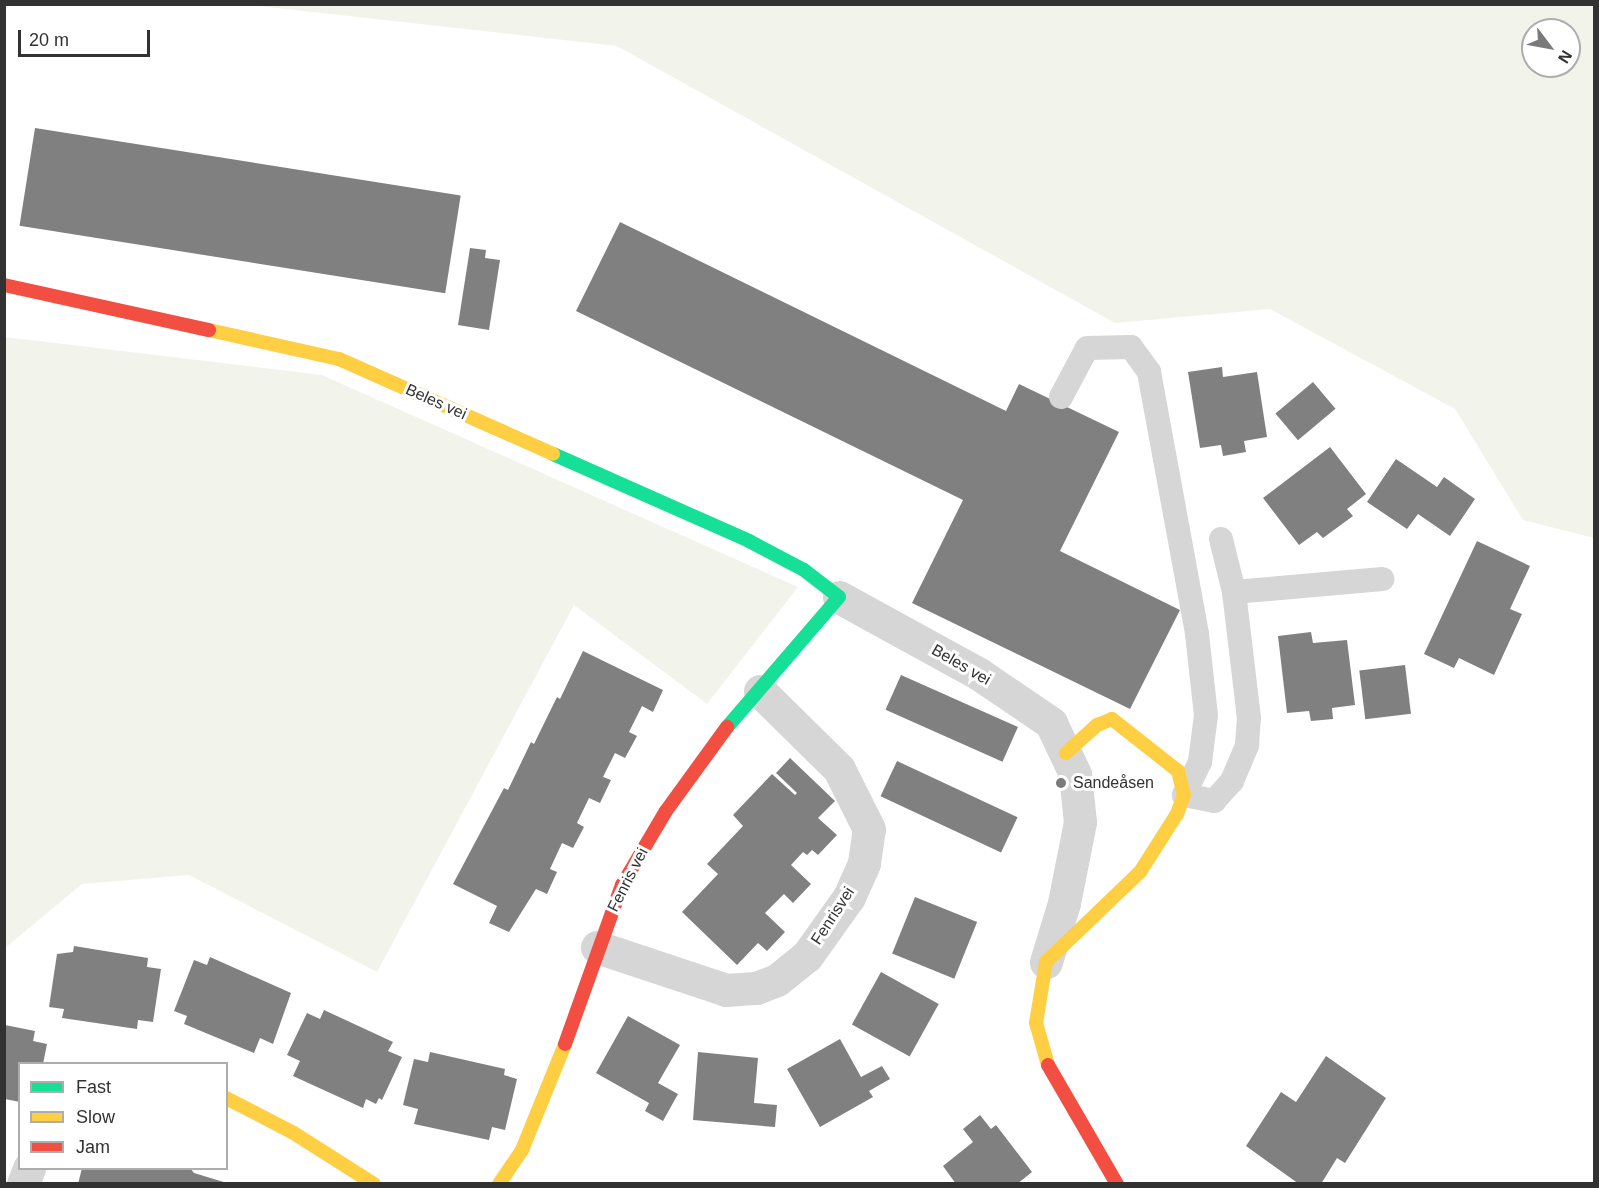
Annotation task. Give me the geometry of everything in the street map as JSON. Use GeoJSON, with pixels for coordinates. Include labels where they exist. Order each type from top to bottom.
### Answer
{"type":"FeatureCollection","features":[{"type":"Feature","properties":{"kind":"street","name":"Beles vei"},"geometry":{"type":"LineString","coordinates":[[4,285],[339,359],[749,541],[804,570],[832,607],[979,674],[1051,723],[1075,774],[1080,822],[1064,903],[1046,962],[1036,1023],[1048,1066],[1117,1184]]}},
{"type":"Feature","properties":{"kind":"street","name":"Fenris vei"},"geometry":{"type":"LineString","coordinates":[[499,1184],[522,1150],[544,1099],[597,947],[622,885],[666,811],[742,706],[759,691],[832,607]]}},
{"type":"Feature","properties":{"kind":"street","name":"Fenrisvei"},"geometry":{"type":"LineString","coordinates":[[597,947],[726,990],[756,988],[777,980],[807,956],[849,897],[864,863],[869,829],[839,770],[759,691]]}},
{"type":"Feature","properties":{"kind":"street"},"geometry":{"type":"LineString","coordinates":[[1046,962],[1140,872],[1177,814],[1184,795],[1178,771],[1112,719],[1097,725],[1066,753]]}},
{"type":"Feature","properties":{"kind":"street"},"geometry":{"type":"LineString","coordinates":[[228,1099],[292,1132],[369,1183]]}},
{"type":"Feature","properties":{"kind":"lane"},"geometry":{"type":"LineString","coordinates":[[1061,398],[1087,348],[1131,347],[1149,372],[1191,600],[1206,715],[1200,762],[1184,795],[1214,801],[1232,781],[1247,745],[1249,718],[1234,592],[1221,539]]}},
{"type":"Feature","properties":{"kind":"lane"},"geometry":{"type":"LineString","coordinates":[[1234,592],[1382,579]]}},
{"type":"Feature","properties":{"kind":"shaded area"},"geometry":{"type":"Polygon","coordinates":[[[250,5],[1594,5],[1594,538],[1523,520],[1455,409],[1270,309],[1115,323],[617,46],[250,5]]]}},
{"type":"Feature","properties":{"kind":"shaded area"},"geometry":{"type":"Polygon","coordinates":[[[5,337],[322,375],[798,587],[707,704],[574,605],[377,972],[189,875],[82,884],[5,948],[5,337]]]}},
{"type":"Feature","properties":{"kind":"building"},"geometry":{"type":"Polygon","coordinates":[[[35,128],[461,195],[445,293],[20,226],[35,128]]]}},
{"type":"Feature","properties":{"kind":"building"},"geometry":{"type":"Polygon","coordinates":[[[620,222],[1006,411],[1019,384],[1119,432],[1060,551],[1180,610],[1130,709],[912,603],[963,500],[576,311],[620,222]]]}},
{"type":"Feature","properties":{"kind":"building"},"geometry":{"type":"Polygon","coordinates":[[[470,248],[486,250],[485,258],[500,260],[489,330],[458,325],[470,248]]]}},
{"type":"Feature","properties":{"kind":"building"},"geometry":{"type":"Polygon","coordinates":[[[1222,367],[1223,377],[1257,372],[1267,437],[1244,441],[1246,452],[1223,456],[1221,445],[1200,448],[1188,372],[1222,367]]]}},
{"type":"Feature","properties":{"kind":"building"},"geometry":{"type":"Polygon","coordinates":[[[1313,382],[1335,409],[1298,440],[1275,413],[1313,382]]]}},
{"type":"Feature","properties":{"kind":"building"},"geometry":{"type":"Polygon","coordinates":[[[1330,447],[1366,494],[1347,509],[1353,516],[1323,538],[1317,532],[1299,545],[1263,498],[1330,447]]]}},
{"type":"Feature","properties":{"kind":"building"},"geometry":{"type":"Polygon","coordinates":[[[1396,459],[1437,487],[1444,477],[1475,499],[1450,536],[1418,514],[1407,529],[1367,502],[1396,459]]]}},
{"type":"Feature","properties":{"kind":"building"},"geometry":{"type":"Polygon","coordinates":[[[1477,541],[1530,566],[1510,609],[1522,614],[1494,675],[1459,658],[1454,668],[1424,654],[1477,541]]]}},
{"type":"Feature","properties":{"kind":"building"},"geometry":{"type":"Polygon","coordinates":[[[1311,632],[1313,643],[1347,640],[1355,705],[1332,708],[1333,719],[1311,721],[1309,711],[1287,713],[1278,636],[1311,632]]]}},
{"type":"Feature","properties":{"kind":"building"},"geometry":{"type":"Polygon","coordinates":[[[583,651],[663,690],[653,712],[642,706],[629,732],[637,736],[625,758],[615,753],[603,777],[611,780],[600,803],[589,798],[577,823],[584,827],[573,848],[562,843],[550,869],[557,872],[547,894],[536,889],[509,932],[489,923],[497,906],[453,884],[504,788],[508,790],[531,742],[534,744],[557,697],[560,699],[583,651]]]}},
{"type":"Feature","properties":{"kind":"building"},"geometry":{"type":"Polygon","coordinates":[[[1405,665],[1411,714],[1365,719],[1359,671],[1405,665]]]}},
{"type":"Feature","properties":{"kind":"building"},"geometry":{"type":"Polygon","coordinates":[[[901,675],[1018,727],[1002,762],[886,710],[901,675]]]}},
{"type":"Feature","properties":{"kind":"building"},"geometry":{"type":"Polygon","coordinates":[[[790,758],[835,801],[818,818],[837,835],[818,855],[812,850],[807,855],[803,852],[791,865],[811,884],[793,903],[784,894],[765,913],[785,932],[767,951],[758,943],[737,965],[682,912],[718,874],[707,864],[743,826],[733,815],[772,774],[795,795],[797,793],[776,773],[790,758]]]}},
{"type":"Feature","properties":{"kind":"building"},"geometry":{"type":"Polygon","coordinates":[[[897,761],[1018,817],[1001,853],[881,796],[897,761]]]}},
{"type":"Feature","properties":{"kind":"building"},"geometry":{"type":"Polygon","coordinates":[[[915,897],[977,922],[954,979],[892,954],[915,897]]]}},
{"type":"Feature","properties":{"kind":"building"},"geometry":{"type":"Polygon","coordinates":[[[74,946],[148,958],[147,967],[161,969],[153,1022],[138,1020],[137,1029],[62,1018],[64,1009],[49,1007],[57,954],[73,952],[74,946]]]}},
{"type":"Feature","properties":{"kind":"building"},"geometry":{"type":"Polygon","coordinates":[[[210,957],[291,993],[273,1044],[260,1038],[254,1053],[184,1024],[187,1016],[174,1011],[194,960],[207,965],[210,957]]]}},
{"type":"Feature","properties":{"kind":"building"},"geometry":{"type":"Polygon","coordinates":[[[881,972],[939,1004],[910,1056],[852,1024],[881,972]]]}},
{"type":"Feature","properties":{"kind":"building"},"geometry":{"type":"Polygon","coordinates":[[[324,1010],[393,1042],[388,1051],[402,1057],[382,1100],[379,1098],[376,1104],[366,1099],[363,1108],[293,1076],[300,1061],[287,1055],[307,1013],[320,1019],[324,1010]]]}},
{"type":"Feature","properties":{"kind":"building"},"geometry":{"type":"Polygon","coordinates":[[[628,1016],[680,1045],[658,1083],[678,1094],[663,1121],[645,1111],[649,1103],[596,1073],[628,1016]]]}},
{"type":"Feature","properties":{"kind":"building"},"geometry":{"type":"Polygon","coordinates":[[[5,1025],[35,1031],[33,1041],[47,1044],[43,1062],[18,1062],[18,1102],[5,1099],[5,1025]]]}},
{"type":"Feature","properties":{"kind":"building"},"geometry":{"type":"Polygon","coordinates":[[[840,1039],[861,1077],[882,1066],[890,1079],[869,1091],[873,1097],[820,1127],[787,1069],[840,1039]]]}},
{"type":"Feature","properties":{"kind":"building"},"geometry":{"type":"Polygon","coordinates":[[[430,1052],[505,1069],[504,1075],[517,1079],[505,1130],[492,1127],[489,1140],[414,1124],[418,1109],[403,1105],[414,1059],[428,1062],[430,1052]]]}},
{"type":"Feature","properties":{"kind":"building"},"geometry":{"type":"Polygon","coordinates":[[[698,1052],[758,1058],[754,1103],[777,1105],[775,1127],[693,1120],[698,1052]]]}},
{"type":"Feature","properties":{"kind":"building"},"geometry":{"type":"Polygon","coordinates":[[[1326,1056],[1386,1098],[1345,1163],[1337,1158],[1321,1184],[1299,1184],[1246,1146],[1281,1092],[1296,1102],[1326,1056]]]}},
{"type":"Feature","properties":{"kind":"building"},"geometry":{"type":"Polygon","coordinates":[[[980,1115],[991,1129],[996,1125],[1032,1172],[1017,1184],[956,1184],[943,1166],[973,1142],[963,1129],[980,1115]]]}},
{"type":"Feature","properties":{"kind":"building"},"geometry":{"type":"Polygon","coordinates":[[[82,1170],[192,1170],[194,1173],[227,1183],[78,1184],[82,1170]]]}},
{"type":"Feature","properties":{"kind":"traffic: fast"},"geometry":{"type":"LineString","coordinates":[[553,454],[749,541],[804,570],[839,597],[727,727]]}},
{"type":"Feature","properties":{"kind":"traffic: slow"},"geometry":{"type":"LineString","coordinates":[[209,330],[339,359],[553,454]]}},
{"type":"Feature","properties":{"kind":"traffic: slow"},"geometry":{"type":"LineString","coordinates":[[1048,1065],[1036,1023],[1046,962],[1140,872],[1177,814],[1184,795],[1178,771],[1112,719],[1097,725],[1066,753]]}},
{"type":"Feature","properties":{"kind":"traffic: slow"},"geometry":{"type":"LineString","coordinates":[[499,1184],[522,1150],[565,1044]]}},
{"type":"Feature","properties":{"kind":"traffic: slow"},"geometry":{"type":"LineString","coordinates":[[228,1099],[292,1132],[374,1184]]}},
{"type":"Feature","properties":{"kind":"traffic: jam"},"geometry":{"type":"LineString","coordinates":[[4,285],[209,330]]}},
{"type":"Feature","properties":{"kind":"traffic: jam"},"geometry":{"type":"LineString","coordinates":[[565,1044],[622,885],[666,811],[727,727]]}},
{"type":"Feature","properties":{"kind":"traffic: jam"},"geometry":{"type":"LineString","coordinates":[[1048,1065],[1117,1184]]}},
{"type":"Feature","properties":{"kind":"place","name":"Sandeåsen"},"geometry":{"type":"Point","coordinates":[1061,783]}}]}
